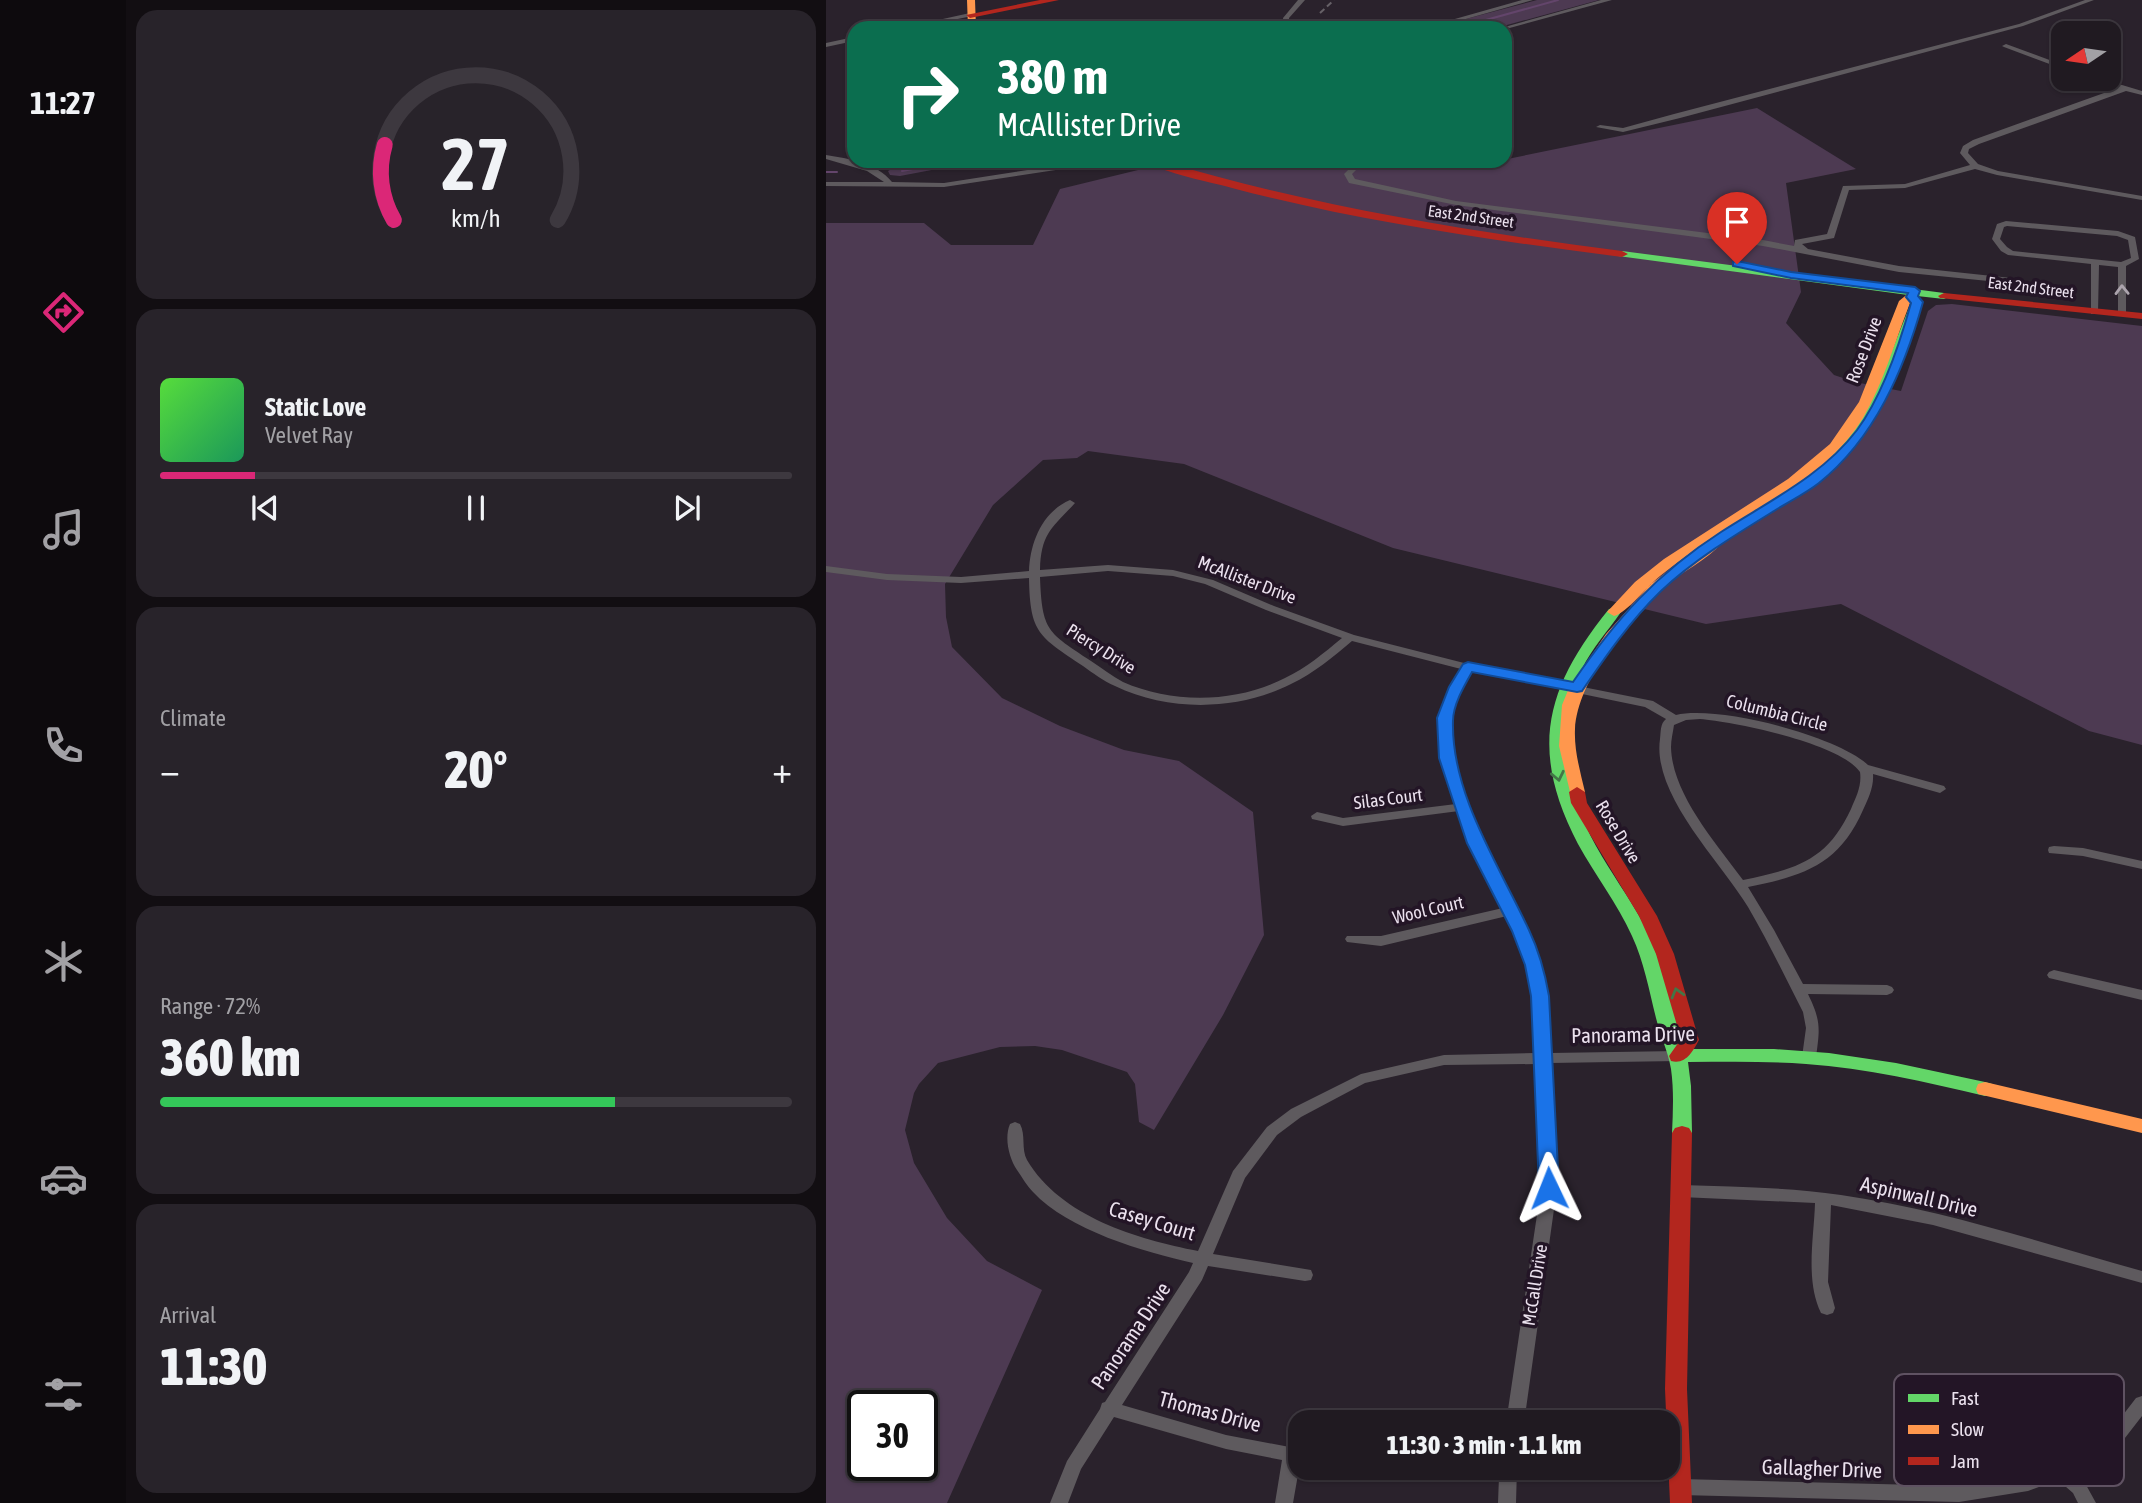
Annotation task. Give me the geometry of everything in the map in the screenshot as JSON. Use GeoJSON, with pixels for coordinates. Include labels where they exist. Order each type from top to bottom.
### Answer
{"type":"FeatureCollection","features":[{"type":"Feature","properties":{"kind":"main road"},"geometry":{"type":"LineString","coordinates":[[971,14],[1055,0]]}},
{"type":"Feature","properties":{"kind":"main road","name":"East 2nd Street"},"geometry":{"type":"LineString","coordinates":[[1184,168],[1396,216],[1737,264],[1913,294],[2142,316]]}},
{"type":"Feature","properties":{"kind":"main road","name":"Rose Drive"},"geometry":{"type":"LineString","coordinates":[[1681,1495],[1675,1433],[1682,1110],[1678,1056],[1671,1039],[1653,966],[1631,919],[1566,808],[1555,759],[1556,729],[1571,686],[1575,664],[1596,633],[1646,581],[1714,530],[1802,476],[1845,434],[1864,403],[1905,301],[1913,294]]}},
{"type":"Feature","properties":{"kind":"main road","name":"Panorama Drive"},"geometry":{"type":"LineString","coordinates":[[1678,1056],[1758,1054],[1809,1057],[1899,1069],[2142,1126]]}},
{"type":"Feature","properties":{"kind":"street"},"geometry":{"type":"LineString","coordinates":[[1286,21],[1302,0]]}},
{"type":"Feature","properties":{"kind":"street"},"geometry":{"type":"LineString","coordinates":[[1452,21],[1530,0]]}},
{"type":"Feature","properties":{"kind":"street"},"geometry":{"type":"LineString","coordinates":[[1512,26],[1609,0]]}},
{"type":"Feature","properties":{"kind":"street"},"geometry":{"type":"LineString","coordinates":[[1600,127],[1623,131],[2021,25],[2091,0]]}},
{"type":"Feature","properties":{"kind":"street"},"geometry":{"type":"LineString","coordinates":[[938,21],[971,14]]}},
{"type":"Feature","properties":{"kind":"street"},"geometry":{"type":"LineString","coordinates":[[826,45],[847,40]]}},
{"type":"Feature","properties":{"kind":"street"},"geometry":{"type":"LineString","coordinates":[[2006,46],[2051,63]]}},
{"type":"Feature","properties":{"kind":"street"},"geometry":{"type":"LineString","coordinates":[[2121,87],[2142,93]]}},
{"type":"Feature","properties":{"kind":"street"},"geometry":{"type":"LineString","coordinates":[[1975,166],[1964,153],[1970,145],[2126,88]]}},
{"type":"Feature","properties":{"kind":"street"},"geometry":{"type":"LineString","coordinates":[[826,157],[847,163]]}},
{"type":"Feature","properties":{"kind":"street"},"geometry":{"type":"LineString","coordinates":[[1804,250],[1798,247],[1798,242],[1831,236],[1846,188],[1905,186],[1975,166],[2013,177],[2142,198]]}},
{"type":"Feature","properties":{"kind":"street"},"geometry":{"type":"LineString","coordinates":[[863,168],[873,171],[890,185]]}},
{"type":"Feature","properties":{"kind":"street"},"geometry":{"type":"LineString","coordinates":[[826,184],[963,184],[1060,168]]}},
{"type":"Feature","properties":{"kind":"street"},"geometry":{"type":"LineString","coordinates":[[1354,168],[1348,174],[1358,183],[1456,203],[1804,250],[1899,269],[2008,280]]}},
{"type":"Feature","properties":{"kind":"street"},"geometry":{"type":"LineString","coordinates":[[2015,223],[2118,233],[2132,239],[2134,260],[2122,265],[2095,263],[2011,253],[1999,244],[1997,231],[2000,226],[2015,223]]}},
{"type":"Feature","properties":{"kind":"street"},"geometry":{"type":"LineString","coordinates":[[2094,312],[2095,263]]}},
{"type":"Feature","properties":{"kind":"street"},"geometry":{"type":"LineString","coordinates":[[2122,265],[2123,314]]}},
{"type":"Feature","properties":{"kind":"street","name":"Piercy Drive"},"geometry":{"type":"LineString","coordinates":[[1070,503],[1053,516],[1043,530],[1035,551],[1036,611],[1042,627],[1057,645],[1119,683],[1145,694],[1171,699],[1237,698],[1264,692],[1312,670],[1350,637]]}},
{"type":"Feature","properties":{"kind":"street","name":"McAllister Drive"},"geometry":{"type":"LineString","coordinates":[[826,569],[914,579],[991,579],[1108,568],[1173,573],[1209,582],[1350,637],[1468,667],[1649,704],[1674,719]]}},
{"type":"Feature","properties":{"kind":"street","name":"McCall Drive"},"geometry":{"type":"LineString","coordinates":[[1468,667],[1448,705],[1444,738],[1476,843],[1511,911],[1534,965],[1540,996],[1549,1188],[1517,1410]]}},
{"type":"Feature","properties":{"kind":"street","name":"Columbia Circle"},"geometry":{"type":"LineString","coordinates":[[1674,719],[1703,716],[1738,721],[1830,746],[1851,755],[1864,768],[1940,789]]}},
{"type":"Feature","properties":{"kind":"street"},"geometry":{"type":"LineString","coordinates":[[1674,719],[1668,723],[1663,739],[1675,786],[1689,813],[1740,885],[1810,1012],[1813,1028],[1809,1057]]}},
{"type":"Feature","properties":{"kind":"street"},"geometry":{"type":"LineString","coordinates":[[1740,885],[1803,870],[1829,853],[1858,808],[1867,782],[1864,768]]}},
{"type":"Feature","properties":{"kind":"street","name":"Silas Court"},"geometry":{"type":"LineString","coordinates":[[1317,817],[1343,822],[1464,807]]}},
{"type":"Feature","properties":{"kind":"street"},"geometry":{"type":"LineString","coordinates":[[2054,849],[2142,864]]}},
{"type":"Feature","properties":{"kind":"street","name":"Wool Court"},"geometry":{"type":"LineString","coordinates":[[1352,939],[1381,941],[1511,911]]}},
{"type":"Feature","properties":{"kind":"street"},"geometry":{"type":"LineString","coordinates":[[2054,975],[2142,995]]}},
{"type":"Feature","properties":{"kind":"street"},"geometry":{"type":"LineString","coordinates":[[1798,989],[1887,990]]}},
{"type":"Feature","properties":{"kind":"street","name":"Panorama Drive"},"geometry":{"type":"LineString","coordinates":[[1059,1503],[1073,1466],[1108,1408],[1177,1307],[1204,1258],[1238,1175],[1272,1131],[1296,1113],[1361,1079],[1420,1065],[1470,1059],[1678,1056]]}},
{"type":"Feature","properties":{"kind":"street","name":"Casey Court"},"geometry":{"type":"LineString","coordinates":[[1015,1128],[1018,1159],[1045,1194],[1065,1209],[1119,1237],[1237,1267],[1305,1275]]}},
{"type":"Feature","properties":{"kind":"street","name":"Aspinwall Drive"},"geometry":{"type":"LineString","coordinates":[[1681,1191],[1824,1198],[1911,1214],[2142,1277]]}},
{"type":"Feature","properties":{"kind":"street"},"geometry":{"type":"LineString","coordinates":[[1824,1198],[1820,1282],[1828,1308]]}},
{"type":"Feature","properties":{"kind":"street","name":"Gallagher Drive"},"geometry":{"type":"LineString","coordinates":[[2124,1426],[2142,1403]]}},
{"type":"Feature","properties":{"kind":"street","name":"Thomas Drive"},"geometry":{"type":"LineString","coordinates":[[1108,1408],[1226,1441],[1288,1454]]}},
{"type":"Feature","properties":{"kind":"street"},"geometry":{"type":"LineString","coordinates":[[1284,1503],[1290,1480]]}},
{"type":"Feature","properties":{"kind":"street"},"geometry":{"type":"LineString","coordinates":[[1507,1503],[1508,1480]]}},
{"type":"Feature","properties":{"kind":"street","name":"Gallagher Drive"},"geometry":{"type":"LineString","coordinates":[[1681,1495],[1959,1494],[2009,1486]]}},
{"type":"Feature","properties":{"kind":"street"},"geometry":{"type":"LineString","coordinates":[[2077,1486],[2087,1503]]}},
{"type":"Feature","properties":{"kind":"shaded area"},"geometry":{"type":"Polygon","coordinates":[[[1537,0],[1599,0],[1512,24],[1512,21],[1458,21],[1537,0]]]}},
{"type":"Feature","properties":{"kind":"shaded area"},"geometry":{"type":"Polygon","coordinates":[[[1757,108],[1856,169],[1786,183],[1801,292],[1786,323],[1834,375],[1901,391],[1928,311],[1936,305],[1952,304],[2142,326],[2142,745],[2089,731],[1841,604],[1706,624],[1393,548],[1184,464],[1088,451],[1077,458],[1043,460],[993,505],[945,584],[946,617],[952,647],[1002,698],[1060,726],[1124,750],[1179,761],[1253,812],[1264,935],[1223,1015],[1154,1130],[1139,1122],[1135,1084],[1127,1072],[1062,1050],[1035,1046],[1000,1047],[938,1063],[919,1084],[914,1093],[905,1130],[914,1163],[947,1218],[987,1261],[1042,1290],[947,1503],[826,1503],[826,223],[924,223],[951,245],[1033,245],[1060,189],[1146,168],[1512,168],[1512,158],[1757,108]]]}},
{"type":"Feature","properties":{"kind":"shaded area"},"geometry":{"type":"Polygon","coordinates":[[[893,168],[942,168],[900,176],[890,175],[888,171],[893,168]]]}},
{"type":"Feature","properties":{"kind":"waterway"},"geometry":{"type":"LineString","coordinates":[[1482,21],[1558,0]]}},
{"type":"Feature","properties":{"kind":"waterway"},"geometry":{"type":"LineString","coordinates":[[902,171],[918,168]]}},
{"type":"Feature","properties":{"kind":"waterway"},"geometry":{"type":"LineString","coordinates":[[826,172],[837,172]]}},
{"type":"Feature","properties":{"kind":"railway"},"geometry":{"type":"LineString","coordinates":[[1320,13],[1334,0]]}},
{"type":"Feature","properties":{"kind":"traffic: fast"},"geometry":{"type":"LineString","coordinates":[[1622,254],[1944,296]]}},
{"type":"Feature","properties":{"kind":"traffic: fast"},"geometry":{"type":"LineString","coordinates":[[1824,471],[1857,433],[1881,393],[1917,302],[1912,297]]}},
{"type":"Feature","properties":{"kind":"traffic: fast"},"geometry":{"type":"LineString","coordinates":[[1614,612],[1575,668],[1564,696],[1558,724],[1557,753],[1562,783],[1572,813],[1587,845],[1635,925],[1652,967],[1680,1068],[1682,1133]]}},
{"type":"Feature","properties":{"kind":"traffic: fast"},"geometry":{"type":"LineString","coordinates":[[1678,1056],[1774,1055],[1829,1059],[1985,1089]]}},
{"type":"Feature","properties":{"kind":"traffic: slow"},"geometry":{"type":"LineString","coordinates":[[971,0],[972,21]]}},
{"type":"Feature","properties":{"kind":"traffic: slow"},"geometry":{"type":"LineString","coordinates":[[1614,612],[1640,585],[1669,562],[1793,482],[1822,460],[1846,433],[1865,402],[1905,301],[1912,297],[1915,291]]}},
{"type":"Feature","properties":{"kind":"traffic: slow"},"geometry":{"type":"LineString","coordinates":[[1577,792],[1567,746],[1570,705],[1577,688],[1611,637],[1656,587],[1717,541]]}},
{"type":"Feature","properties":{"kind":"traffic: slow"},"geometry":{"type":"LineString","coordinates":[[1985,1089],[2142,1126]]}},
{"type":"Feature","properties":{"kind":"traffic: jam"},"geometry":{"type":"LineString","coordinates":[[970,15],[1055,0]]}},
{"type":"Feature","properties":{"kind":"traffic: jam"},"geometry":{"type":"LineString","coordinates":[[1174,168],[1267,194],[1384,219],[1622,254]]}},
{"type":"Feature","properties":{"kind":"traffic: jam"},"geometry":{"type":"LineString","coordinates":[[1944,296],[2142,316]]}},
{"type":"Feature","properties":{"kind":"traffic: jam"},"geometry":{"type":"LineString","coordinates":[[1577,792],[1579,803],[1648,916],[1665,954],[1690,1040],[1678,1056]]}},
{"type":"Feature","properties":{"kind":"traffic: jam"},"geometry":{"type":"LineString","coordinates":[[1681,1503],[1676,1389],[1682,1133]]}},
{"type":"Feature","properties":{"kind":"route"},"geometry":{"type":"LineString","coordinates":[[1549,1188],[1540,996],[1534,965],[1521,931],[1476,843],[1447,758],[1445,718],[1456,687],[1468,667],[1577,688],[1611,637],[1657,587],[1724,536],[1775,507],[1814,480],[1861,433],[1877,407],[1908,333],[1917,302],[1912,297],[1915,291],[1791,275],[1737,264]]}}]}
